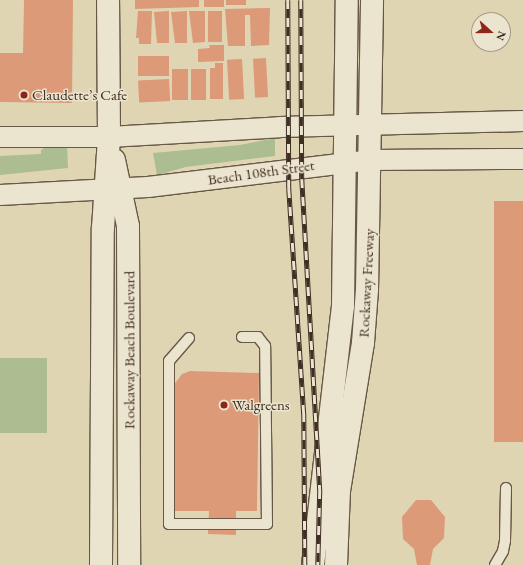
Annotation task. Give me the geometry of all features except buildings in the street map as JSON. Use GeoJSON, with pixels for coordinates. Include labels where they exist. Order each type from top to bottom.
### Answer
{"type":"FeatureCollection","features":[{"type":"Feature","properties":{"kind":"street","name":"Rockaway Beach Boulevard"},"geometry":{"type":"LineString","coordinates":[[101,565],[113,188],[109,137],[108,0]]}},
{"type":"Feature","properties":{"kind":"street","name":"Rockaway Freeway"},"geometry":{"type":"LineString","coordinates":[[313,565],[320,487],[341,332],[346,162],[345,125],[347,0]]}},
{"type":"Feature","properties":{"kind":"street","name":"Rockaway Freeway"},"geometry":{"type":"LineString","coordinates":[[336,565],[342,467],[365,318],[371,124],[372,0]]}},
{"type":"Feature","properties":{"kind":"street"},"geometry":{"type":"LineString","coordinates":[[0,137],[109,137],[345,125],[523,121]]}},
{"type":"Feature","properties":{"kind":"street","name":"Beach 108th Street"},"geometry":{"type":"LineString","coordinates":[[0,195],[148,187],[370,160],[523,159]]}},
{"type":"Feature","properties":{"kind":"street","name":"Rockaway Beach Boulevard"},"geometry":{"type":"LineString","coordinates":[[113,188],[128,226],[129,565]]}},
{"type":"Feature","properties":{"kind":"lane"},"geometry":{"type":"LineString","coordinates":[[189,338],[169,360],[169,524],[267,524],[265,346],[258,337],[242,337]]}},
{"type":"Feature","properties":{"kind":"lane"},"geometry":{"type":"LineString","coordinates":[[495,565],[504,551],[506,488]]}},
{"type":"Feature","properties":{"kind":"green space"},"geometry":{"type":"Polygon","coordinates":[[[275,138],[275,156],[186,167],[157,175],[153,153],[240,145],[275,138]]]}},
{"type":"Feature","properties":{"kind":"green space"},"geometry":{"type":"Polygon","coordinates":[[[67,144],[68,168],[0,175],[0,156],[41,154],[41,150],[48,145],[67,144]]]}},
{"type":"Feature","properties":{"kind":"green space"},"geometry":{"type":"Polygon","coordinates":[[[0,358],[47,358],[47,433],[0,433],[0,358]]]}},
{"type":"Feature","properties":{"kind":"railway"},"geometry":{"type":"LineString","coordinates":[[288,0],[289,189],[304,413],[305,565]]}},
{"type":"Feature","properties":{"kind":"railway"},"geometry":{"type":"LineString","coordinates":[[301,0],[302,179],[320,490],[318,565]]}},
{"type":"Feature","properties":{"kind":"place","name":"Claudette’s Cafe"},"geometry":{"type":"Point","coordinates":[24,95]}},
{"type":"Feature","properties":{"kind":"place","name":"Walgreens"},"geometry":{"type":"Point","coordinates":[224,405]}}]}
